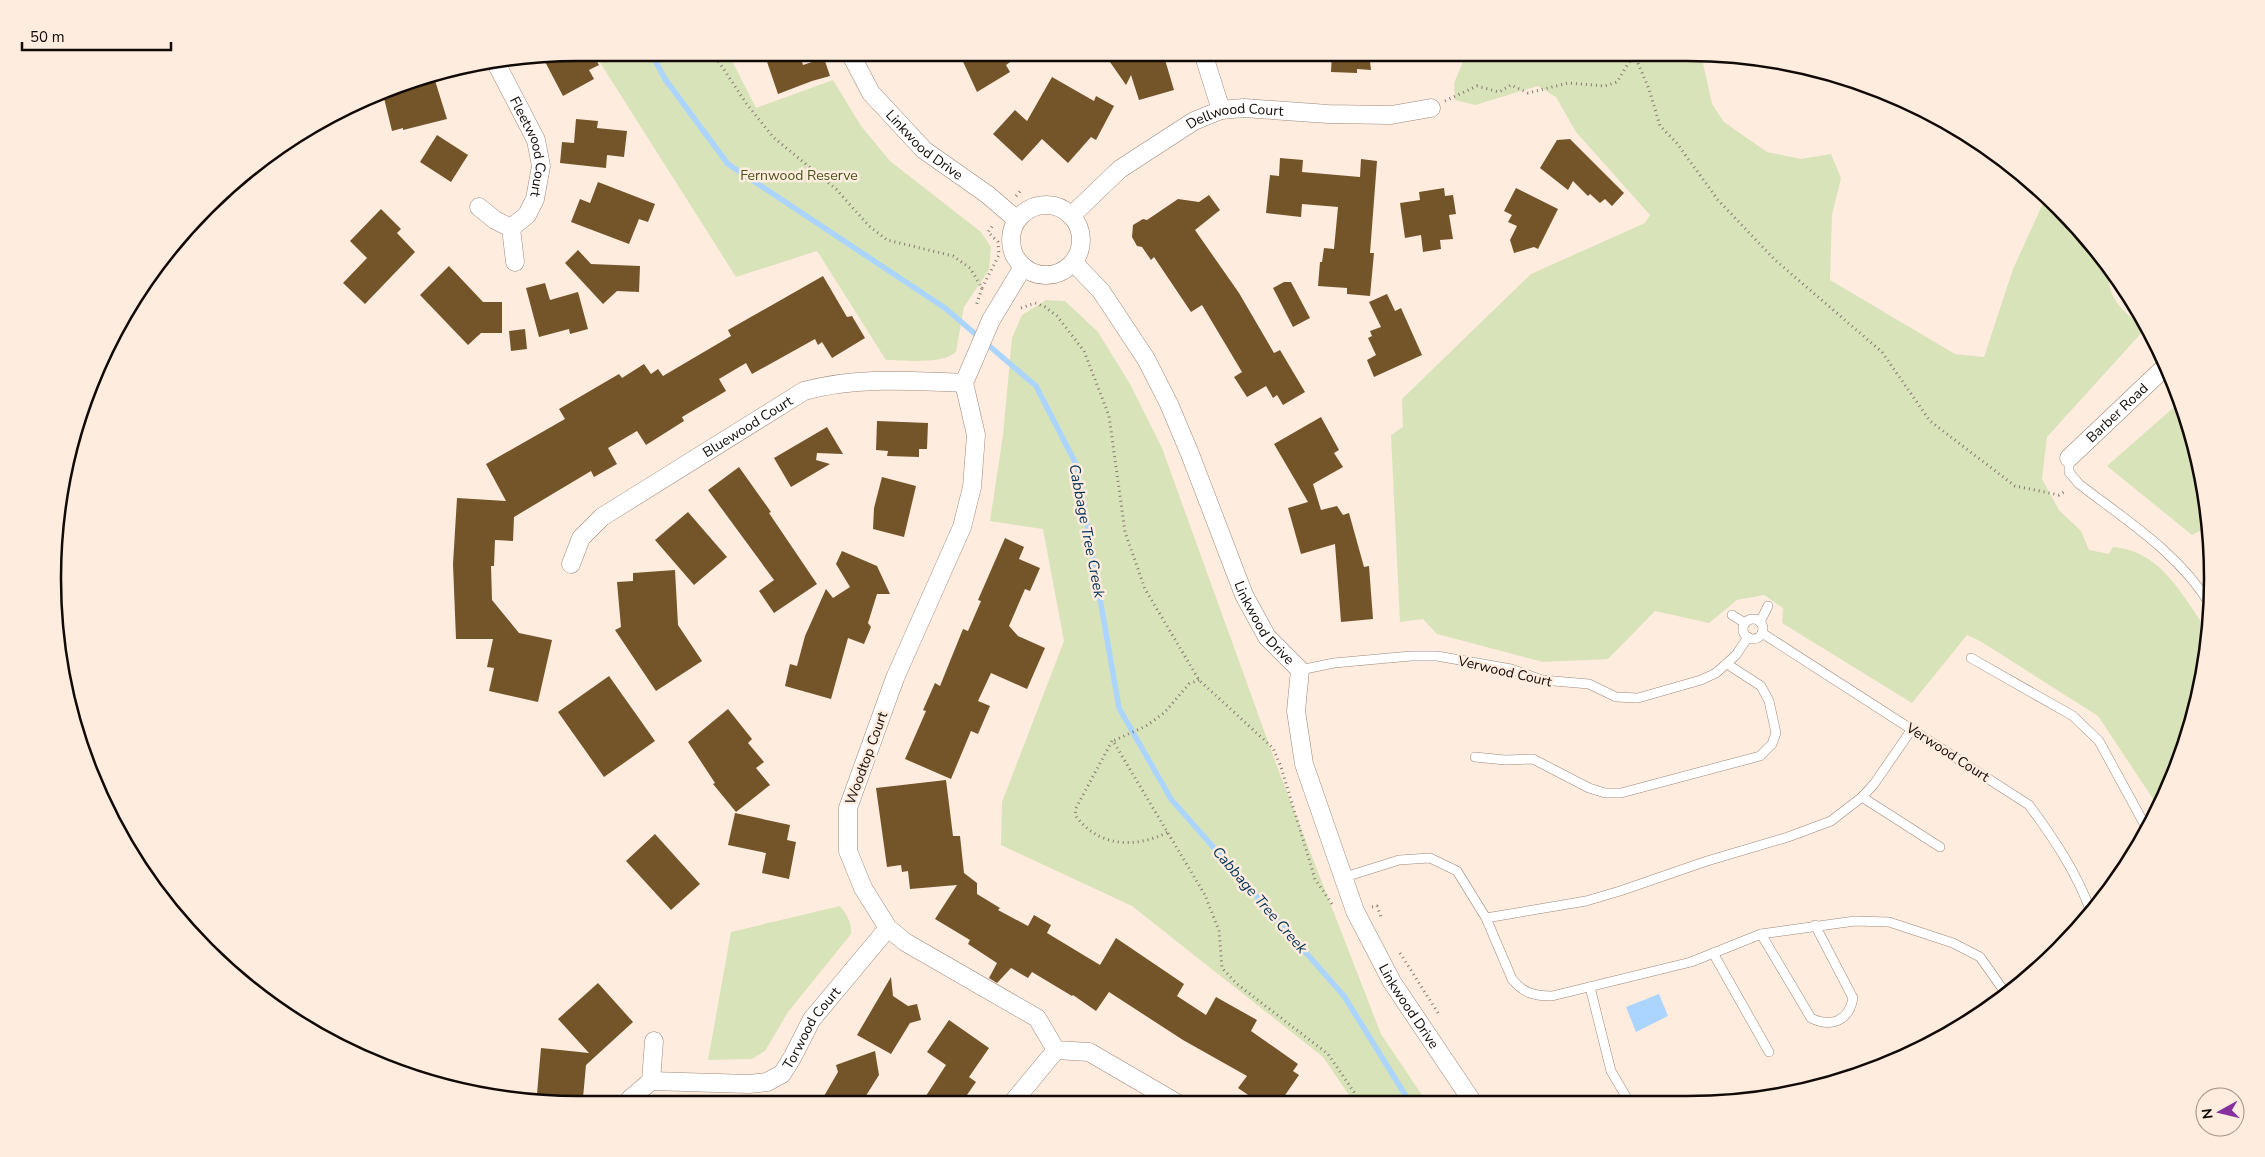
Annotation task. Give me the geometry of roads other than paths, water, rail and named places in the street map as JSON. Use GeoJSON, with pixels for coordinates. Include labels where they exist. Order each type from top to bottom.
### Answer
{"type":"FeatureCollection","features":[{"type":"Feature","properties":{"kind":"street","name":"Linkwood Drive"},"geometry":{"type":"LineString","coordinates":[[854,61],[870,93],[924,150],[1011,215]]}},
{"type":"Feature","properties":{"kind":"street"},"geometry":{"type":"LineString","coordinates":[[1206,61],[1221,110]]}},
{"type":"Feature","properties":{"kind":"street","name":"Fleetwood Court"},"geometry":{"type":"LineString","coordinates":[[499,68],[536,140],[541,166],[535,199],[527,215],[511,228]]}},
{"type":"Feature","properties":{"kind":"street","name":"Dellwood Court"},"geometry":{"type":"LineString","coordinates":[[1071,216],[1120,170],[1194,121],[1221,110],[1244,108],[1328,114],[1391,115],[1431,108]]}},
{"type":"Feature","properties":{"kind":"street"},"geometry":{"type":"LineString","coordinates":[[1043,205],[1063,210],[1071,216],[1080,234],[1079,249],[1073,262],[1064,270],[1054,274],[1043,275],[1023,267],[1016,259],[1011,239],[1011,215],[1043,205]]}},
{"type":"Feature","properties":{"kind":"street"},"geometry":{"type":"LineString","coordinates":[[479,207],[494,220],[511,228],[515,262]]}},
{"type":"Feature","properties":{"kind":"street","name":"Linkwood Drive"},"geometry":{"type":"LineString","coordinates":[[1073,262],[1101,291],[1146,359],[1169,404],[1190,454],[1244,595],[1267,637],[1300,670],[1296,711],[1304,764],[1355,911],[1392,982],[1469,1096]]}},
{"type":"Feature","properties":{"kind":"street"},"geometry":{"type":"LineString","coordinates":[[964,383],[991,320],[1023,267]]}},
{"type":"Feature","properties":{"kind":"street","name":"Barber Road"},"geometry":{"type":"LineString","coordinates":[[2069,458],[2160,372]]}},
{"type":"Feature","properties":{"kind":"street","name":"Bluewood Court"},"geometry":{"type":"LineString","coordinates":[[572,564],[581,538],[602,517],[804,391],[830,384],[860,380],[964,383]]}},
{"type":"Feature","properties":{"kind":"street","name":"Woodtop Court"},"geometry":{"type":"LineString","coordinates":[[964,383],[976,435],[972,487],[962,527],[895,678],[848,808],[848,851],[863,888],[888,928],[905,942],[1037,1018],[1056,1050]]}},
{"type":"Feature","properties":{"kind":"street","name":"Torwood Court"},"geometry":{"type":"LineString","coordinates":[[651,1081],[749,1084],[767,1082],[782,1074],[812,1019],[888,928]]}},
{"type":"Feature","properties":{"kind":"street"},"geometry":{"type":"LineString","coordinates":[[634,1096],[651,1081],[654,1040]]}},
{"type":"Feature","properties":{"kind":"street"},"geometry":{"type":"LineString","coordinates":[[1018,1096],[1056,1050],[1089,1052],[1165,1096]]}},
{"type":"Feature","properties":{"kind":"lane"},"geometry":{"type":"LineString","coordinates":[[2069,458],[2070,472],[2079,484],[2159,543],[2199,585],[2204,593]]}},
{"type":"Feature","properties":{"kind":"lane"},"geometry":{"type":"LineString","coordinates":[[1760,622],[1768,606]]}},
{"type":"Feature","properties":{"kind":"lane"},"geometry":{"type":"LineString","coordinates":[[1732,615],[1745,623]]}},
{"type":"Feature","properties":{"kind":"lane"},"geometry":{"type":"LineString","coordinates":[[1750,620],[1760,622],[1763,627],[1762,634],[1757,638],[1748,637],[1743,629],[1745,623],[1750,620]]}},
{"type":"Feature","properties":{"kind":"lane","name":"Verwood Court"},"geometry":{"type":"LineString","coordinates":[[1762,634],[2029,805],[2057,844],[2088,904]]}},
{"type":"Feature","properties":{"kind":"lane","name":"Verwood Court"},"geometry":{"type":"LineString","coordinates":[[1300,670],[1334,663],[1411,656],[1437,656],[1511,669],[1542,680],[1589,684],[1616,697],[1638,698],[1701,680],[1727,664],[1736,656],[1748,637]]}},
{"type":"Feature","properties":{"kind":"lane"},"geometry":{"type":"LineString","coordinates":[[1971,658],[2073,716],[2099,741],[2142,822]]}},
{"type":"Feature","properties":{"kind":"lane"},"geometry":{"type":"LineString","coordinates":[[1475,757],[1505,760],[1532,759],[1589,788],[1605,793],[1621,793],[1760,756],[1772,744],[1776,733],[1769,701],[1761,686],[1727,664]]}},
{"type":"Feature","properties":{"kind":"lane"},"geometry":{"type":"LineString","coordinates":[[1486,918],[1586,901],[1707,861],[1788,837],[1831,821],[1874,784],[1912,729]]}},
{"type":"Feature","properties":{"kind":"lane"},"geometry":{"type":"LineString","coordinates":[[1862,796],[1940,847]]}},
{"type":"Feature","properties":{"kind":"lane"},"geometry":{"type":"LineString","coordinates":[[1342,878],[1399,860],[1430,858],[1457,871],[1486,918],[1512,978],[1518,987],[1526,993],[1537,996],[1552,996],[1691,962],[1761,934],[1855,920],[1889,922],[1953,943],[1980,957],[2003,988]]}},
{"type":"Feature","properties":{"kind":"lane"},"geometry":{"type":"LineString","coordinates":[[1761,934],[1811,1018],[1828,1024],[1843,1018],[1848,1013],[1853,998],[1815,925]]}},
{"type":"Feature","properties":{"kind":"lane"},"geometry":{"type":"LineString","coordinates":[[1714,953],[1769,1052]]}},
{"type":"Feature","properties":{"kind":"lane"},"geometry":{"type":"LineString","coordinates":[[1590,987],[1611,1071],[1626,1096]]}},
{"type":"Feature","properties":{"kind":"water"},"geometry":{"type":"Polygon","coordinates":[[[1659,994],[1668,1016],[1636,1032],[1626,1007],[1659,994]]]}},
{"type":"Feature","properties":{"kind":"waterway","name":"Cabbage Tree Creek"},"geometry":{"type":"LineString","coordinates":[[655,61],[665,79],[728,164],[945,308],[1036,386],[1077,466],[1119,708],[1171,799],[1344,996],[1406,1096]]}},
{"type":"Feature","properties":{"kind":"park label","name":"Fernwood Reserve"},"geometry":{"type":"Point","coordinates":[799,175]}}]}
